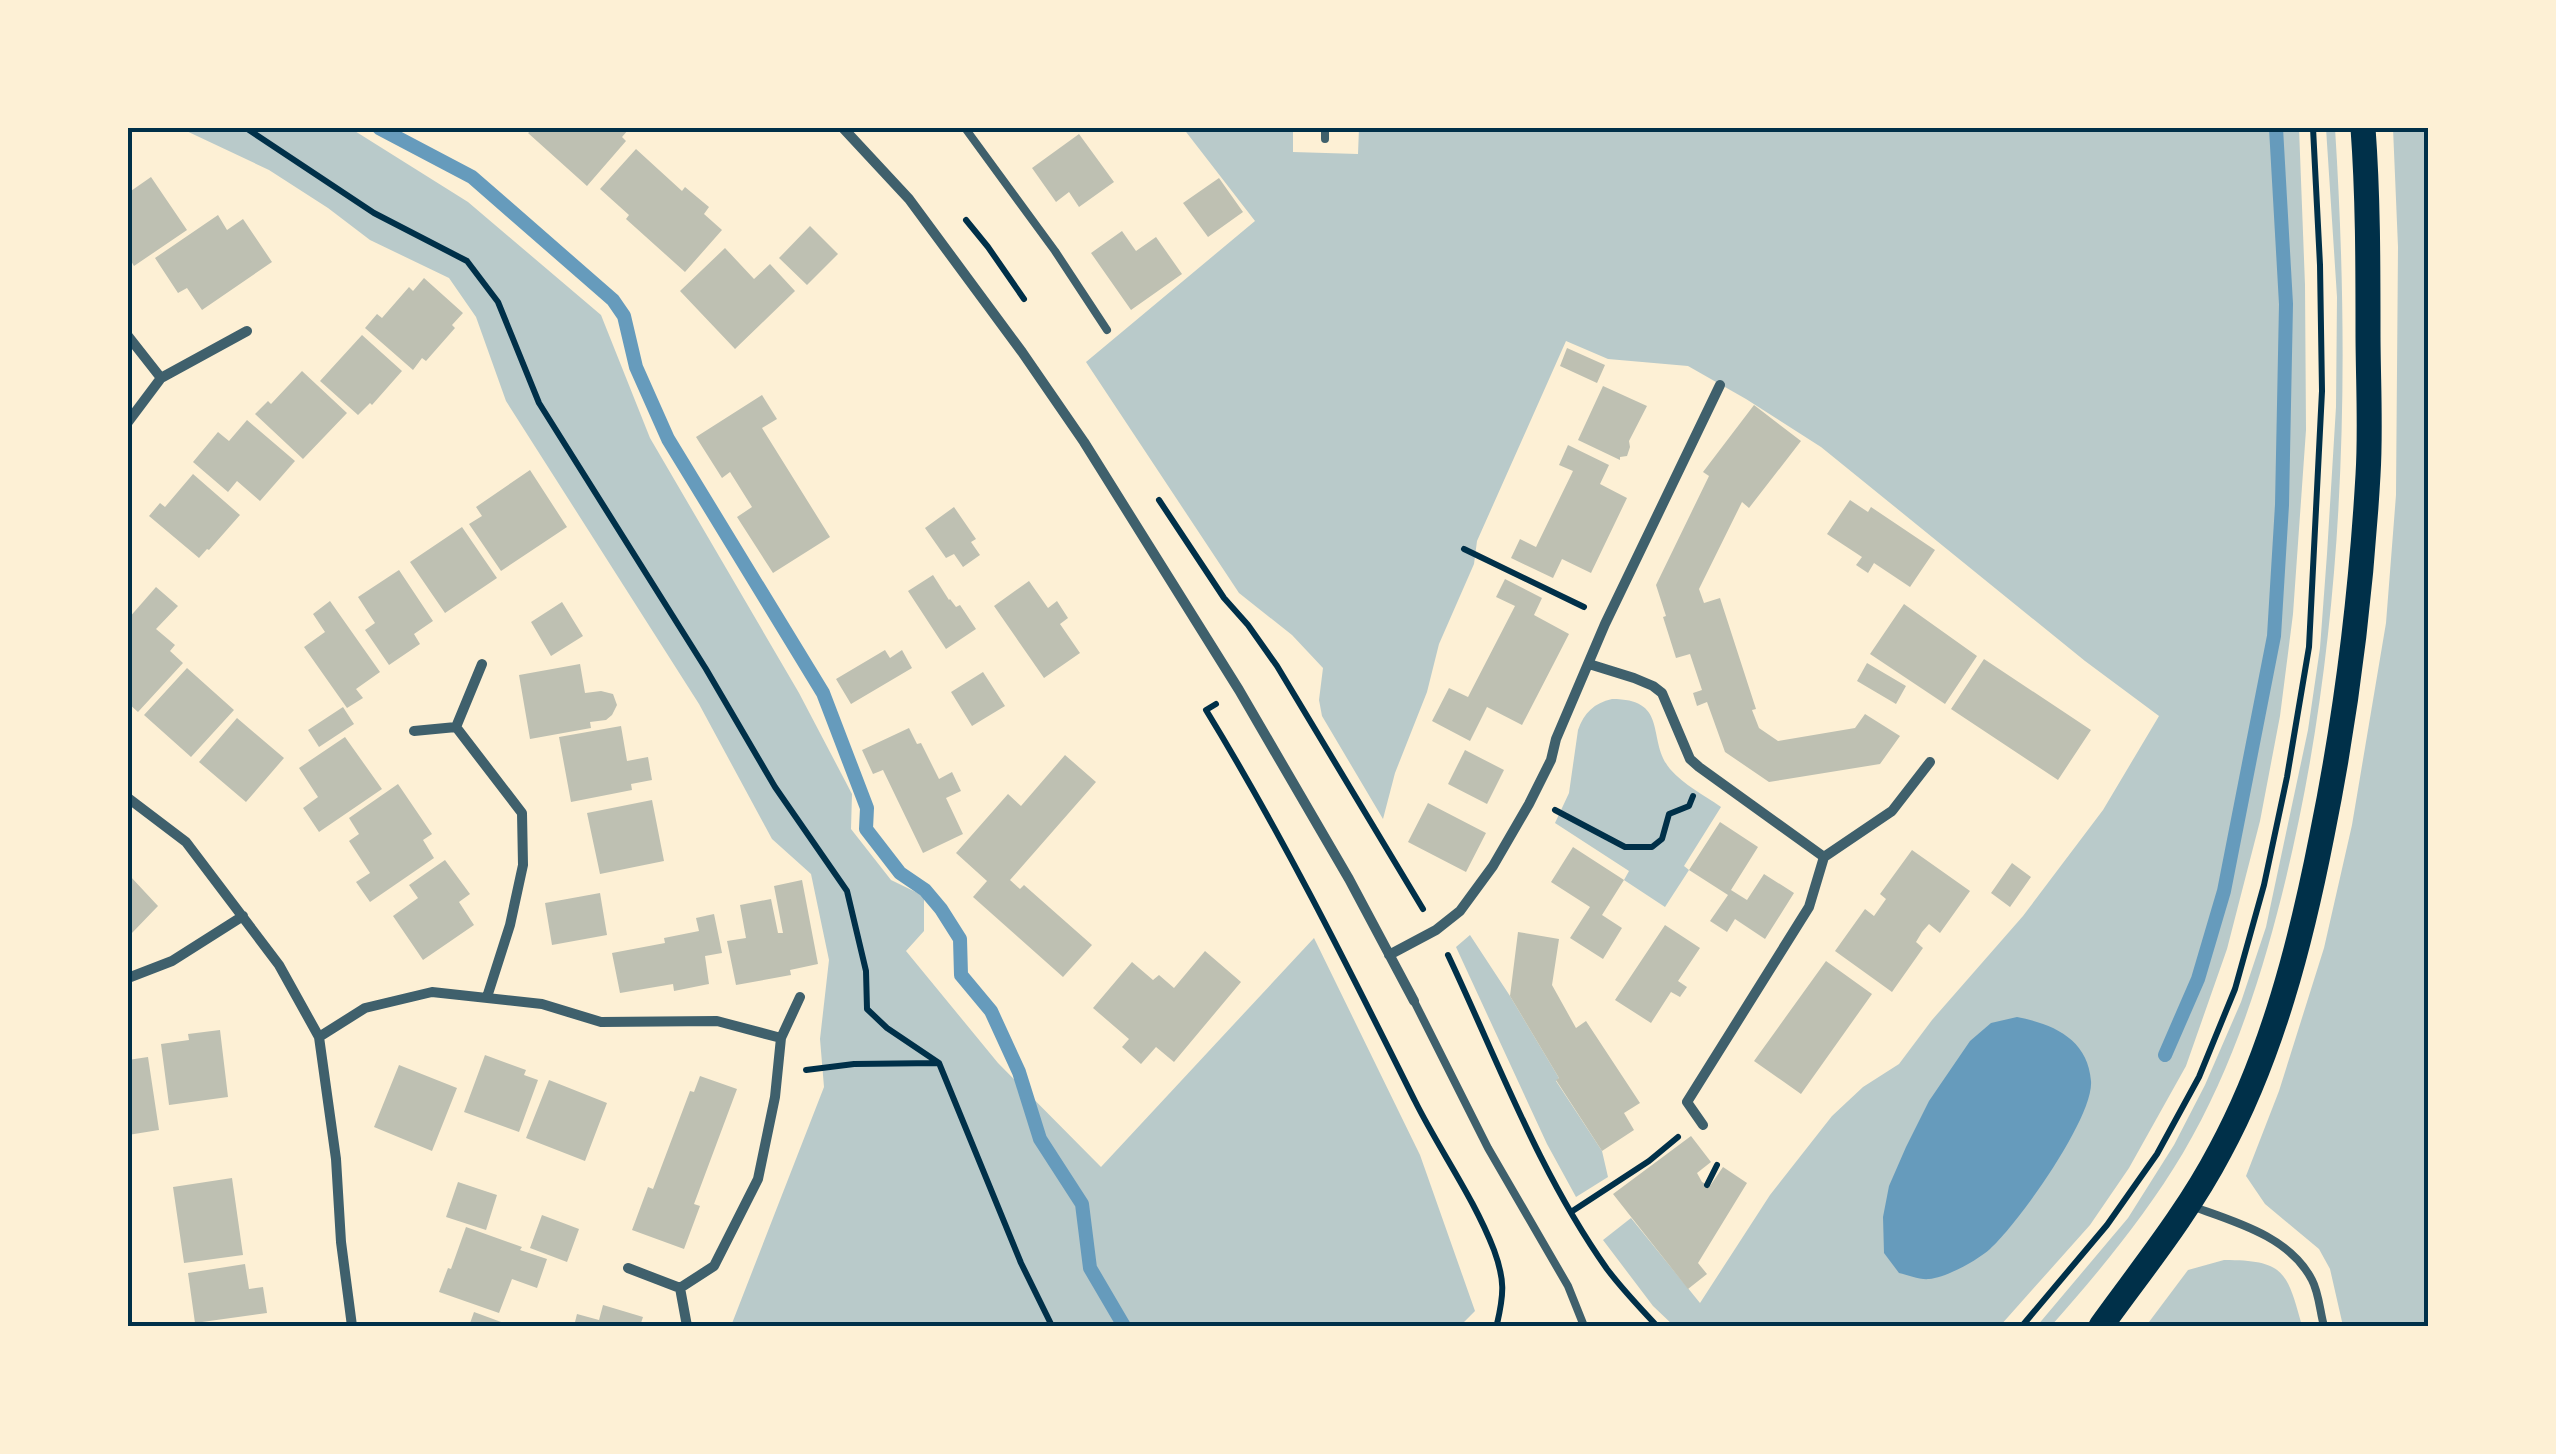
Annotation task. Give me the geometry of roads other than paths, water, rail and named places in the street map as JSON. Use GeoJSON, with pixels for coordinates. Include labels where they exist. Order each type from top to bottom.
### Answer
{"type":"FeatureCollection","features":[{"type":"Feature","properties":{"kind":"main road"},"geometry":{"type":"LineString","coordinates":[[2101,1326],[2189,1205],[2222,1148],[2252,1081],[2306,916],[2334,776],[2356,626],[2368,472],[2368,274],[2362,128]]}},
{"type":"Feature","properties":{"kind":"street"},"geometry":{"type":"LineString","coordinates":[[843,128],[909,199],[1084,442],[1240,690],[1414,1001]]}},
{"type":"Feature","properties":{"kind":"street"},"geometry":{"type":"LineString","coordinates":[[128,422],[161,378],[247,330]]}},
{"type":"Feature","properties":{"kind":"street"},"geometry":{"type":"LineString","coordinates":[[128,336],[161,378]]}},
{"type":"Feature","properties":{"kind":"street"},"geometry":{"type":"LineString","coordinates":[[1389,954],[1436,930],[1460,911],[1493,866],[1551,760],[1556,739],[1608,618],[1720,385]]}},
{"type":"Feature","properties":{"kind":"street"},"geometry":{"type":"LineString","coordinates":[[456,727],[482,664]]}},
{"type":"Feature","properties":{"kind":"street"},"geometry":{"type":"LineString","coordinates":[[1589,664],[1634,678],[1662,693],[1690,759],[1824,857]]}},
{"type":"Feature","properties":{"kind":"street"},"geometry":{"type":"LineString","coordinates":[[414,731],[456,727]]}},
{"type":"Feature","properties":{"kind":"street"},"geometry":{"type":"LineString","coordinates":[[456,727],[522,813],[523,865],[510,925],[487,997]]}},
{"type":"Feature","properties":{"kind":"street"},"geometry":{"type":"LineString","coordinates":[[1703,1125],[1686,1102],[1809,907],[1824,857],[1892,812],[1930,762]]}},
{"type":"Feature","properties":{"kind":"street"},"geometry":{"type":"LineString","coordinates":[[128,798],[186,842],[279,965],[319,1037],[336,1159],[352,1326]]}},
{"type":"Feature","properties":{"kind":"street"},"geometry":{"type":"LineString","coordinates":[[128,978],[172,961],[243,916]]}},
{"type":"Feature","properties":{"kind":"street"},"geometry":{"type":"LineString","coordinates":[[319,1037],[365,1008],[432,992],[542,1004],[602,1022],[717,1022],[781,1038]]}},
{"type":"Feature","properties":{"kind":"street"},"geometry":{"type":"LineString","coordinates":[[680,1288],[714,1266],[758,1179],[775,1096],[781,1038],[800,997]]}},
{"type":"Feature","properties":{"kind":"street"},"geometry":{"type":"LineString","coordinates":[[628,1268],[680,1288]]}},
{"type":"Feature","properties":{"kind":"street"},"geometry":{"type":"LineString","coordinates":[[680,1288],[687,1326]]}},
{"type":"Feature","properties":{"kind":"lane"},"geometry":{"type":"LineString","coordinates":[[965,128],[1108,330]]}},
{"type":"Feature","properties":{"kind":"lane"},"geometry":{"type":"LineString","coordinates":[[1325,128],[1325,139]]}},
{"type":"Feature","properties":{"kind":"lane"},"geometry":{"type":"LineString","coordinates":[[1414,1001],[1488,1148],[1568,1286],[1584,1326]]}},
{"type":"Feature","properties":{"kind":"lane"},"geometry":{"type":"LineString","coordinates":[[2189,1205],[2264,1234],[2290,1252],[2313,1281],[2324,1326]]}},
{"type":"Feature","properties":{"kind":"water"},"geometry":{"type":"Polygon","coordinates":[[[2017,1017],[2055,1029],[2083,1054],[2091,1081],[2080,1119],[2035,1194],[1990,1249],[1961,1268],[1936,1278],[1899,1273],[1884,1253],[1883,1217],[1889,1186],[1906,1147],[1929,1101],[1970,1041],[1991,1023],[2017,1017]]]}},
{"type":"Feature","properties":{"kind":"waterway"},"geometry":{"type":"LineString","coordinates":[[379,128],[472,177],[613,300],[624,316],[636,367],[668,439],[823,693],[867,808],[866,829],[900,873],[925,890],[960,939],[961,975],[991,1011],[1019,1072],[1040,1139],[1082,1204],[1090,1268],[1124,1326]]}},
{"type":"Feature","properties":{"kind":"waterway"},"geometry":{"type":"LineString","coordinates":[[2165,1055],[2198,979],[2224,891],[2274,636],[2282,505],[2286,304],[2276,128]]}}]}
